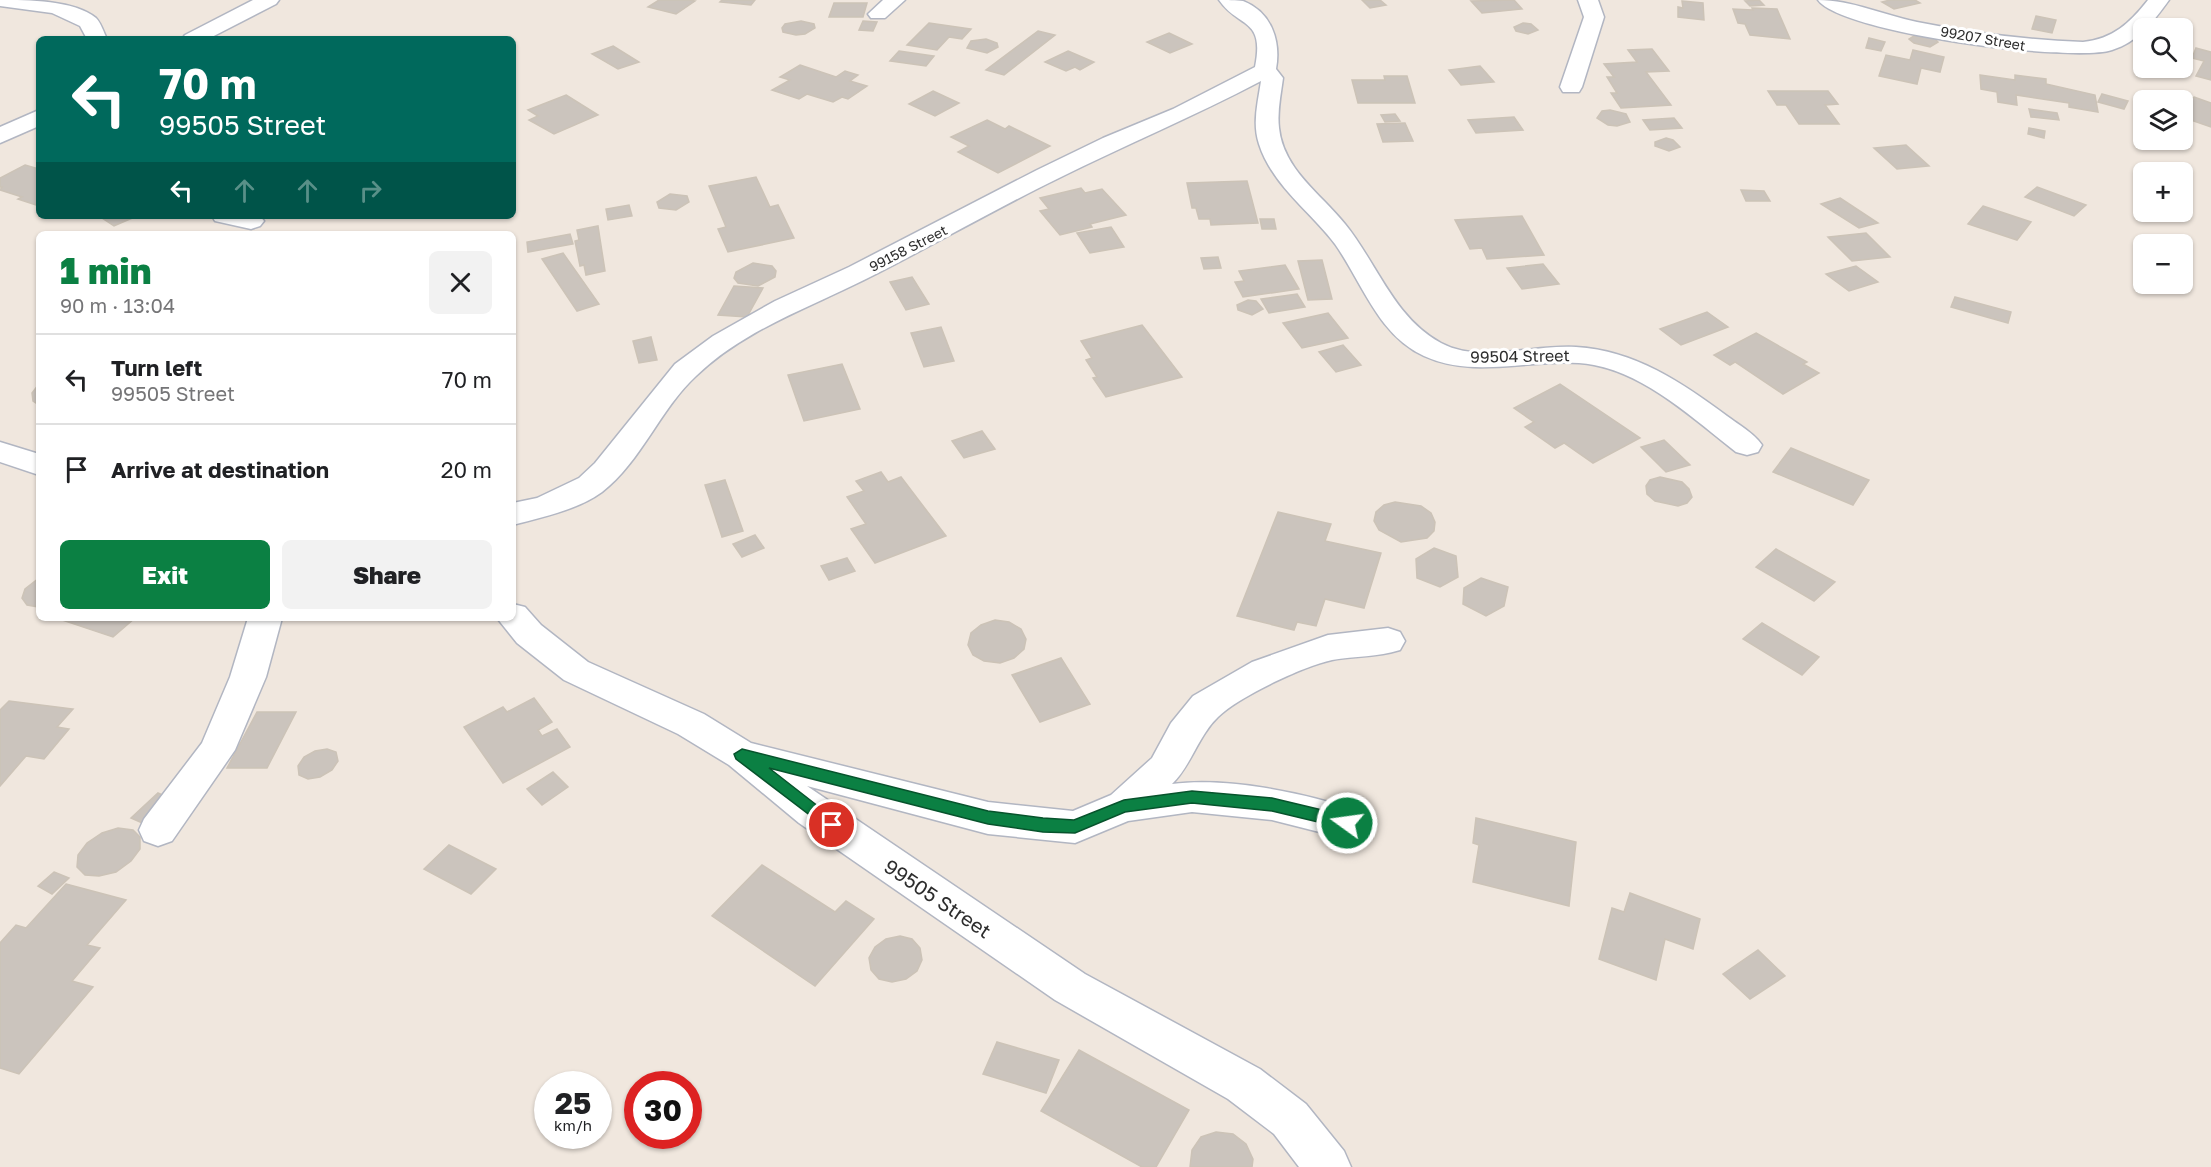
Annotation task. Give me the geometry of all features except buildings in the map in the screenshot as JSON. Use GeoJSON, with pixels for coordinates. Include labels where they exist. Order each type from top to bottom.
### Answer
{"type":"FeatureCollection","features":[{"type":"Feature","properties":{"kind":"street"},"geometry":{"type":"LineString","coordinates":[[2,0],[57,8],[88,22],[95,36]]}},
{"type":"Feature","properties":{"kind":"street"},"geometry":{"type":"LineString","coordinates":[[198,36],[268,0]]}},
{"type":"Feature","properties":{"kind":"street"},"geometry":{"type":"LineString","coordinates":[[878,14],[895,0]]}},
{"type":"Feature","properties":{"kind":"street"},"geometry":{"type":"LineString","coordinates":[[1230,0],[1248,13],[1268,36],[1270,52],[1265,70]]}},
{"type":"Feature","properties":{"kind":"street"},"geometry":{"type":"LineString","coordinates":[[1571,87],[1594,18],[1588,0]]}},
{"type":"Feature","properties":{"kind":"street","name":"99207 Street"},"geometry":{"type":"LineString","coordinates":[[1828,0],[1844,10],[1874,18],[1980,39],[2077,50],[2103,47],[2119,40],[2138,26],[2159,0]]}},
{"type":"Feature","properties":{"kind":"street","name":"99504 Street"},"geometry":{"type":"LineString","coordinates":[[1265,70],[1272,78],[1266,117],[1271,144],[1280,165],[1294,187],[1343,237],[1393,317],[1413,336],[1432,349],[1461,357],[1595,357],[1661,384],[1747,445]]}},
{"type":"Feature","properties":{"kind":"street","name":"99158 Street"},"geometry":{"type":"LineString","coordinates":[[516,513],[557,502],[590,485],[606,470],[685,370],[723,342],[785,307],[858,273],[1111,142],[1181,114],[1265,70]]}},
{"type":"Feature","properties":{"kind":"street"},"geometry":{"type":"LineString","coordinates":[[240,219],[251,221]]}},
{"type":"Feature","properties":{"kind":"street"},"geometry":{"type":"LineString","coordinates":[[0,452],[36,464]]}},
{"type":"Feature","properties":{"kind":"street","name":"99505 Street"},"geometry":{"type":"LineString","coordinates":[[516,619],[529,634],[576,670],[691,724],[742,754],[812,812],[1070,987],[1244,1084],[1290,1119],[1328,1167]]}},
{"type":"Feature","properties":{"kind":"street"},"geometry":{"type":"LineString","coordinates":[[158,830],[217,750],[248,678],[264,621]]}},
{"type":"Feature","properties":{"kind":"street"},"geometry":{"type":"LineString","coordinates":[[1124,806],[1164,768],[1184,734],[1206,706],[1264,671],[1328,648],[1388,641]]}},
{"type":"Feature","properties":{"kind":"street"},"geometry":{"type":"LineString","coordinates":[[742,754],[999,819],[1075,827],[1124,806],[1192,797],[1272,805],[1347,823]]}},
{"type":"Feature","properties":{"kind":"route"},"geometry":{"type":"LineString","coordinates":[[832,825],[812,812],[742,754],[988,818],[1043,825],[1075,827],[1124,806],[1192,797],[1272,805],[1347,823]]}}]}
